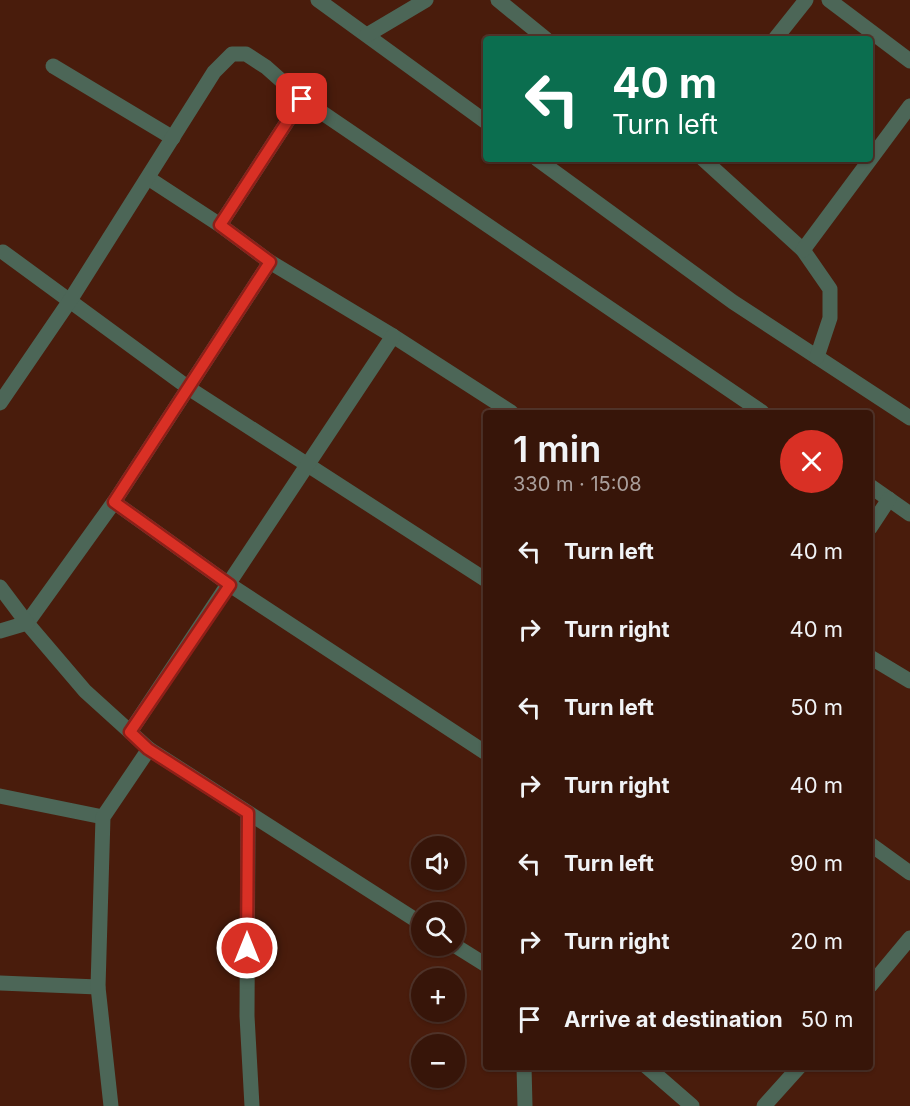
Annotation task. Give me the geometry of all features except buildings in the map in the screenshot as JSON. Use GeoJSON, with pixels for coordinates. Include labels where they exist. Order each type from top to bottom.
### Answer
{"type":"FeatureCollection","features":[{"type":"Feature","properties":{"kind":"street"},"geometry":{"type":"LineString","coordinates":[[318,0],[483,120]]}},
{"type":"Feature","properties":{"kind":"street"},"geometry":{"type":"LineString","coordinates":[[367,35],[426,0]]}},
{"type":"Feature","properties":{"kind":"street"},"geometry":{"type":"LineString","coordinates":[[498,0],[542,36]]}},
{"type":"Feature","properties":{"kind":"street"},"geometry":{"type":"LineString","coordinates":[[777,36],[806,0]]}},
{"type":"Feature","properties":{"kind":"street"},"geometry":{"type":"LineString","coordinates":[[829,0],[910,61]]}},
{"type":"Feature","properties":{"kind":"street"},"geometry":{"type":"LineString","coordinates":[[0,403],[69,302],[214,72],[232,54],[246,54],[266,67],[302,99],[759,410]]}},
{"type":"Feature","properties":{"kind":"street"},"geometry":{"type":"LineString","coordinates":[[53,66],[173,138]]}},
{"type":"Feature","properties":{"kind":"street"},"geometry":{"type":"LineString","coordinates":[[220,225],[302,99]]}},
{"type":"Feature","properties":{"kind":"street"},"geometry":{"type":"LineString","coordinates":[[873,156],[910,106]]}},
{"type":"Feature","properties":{"kind":"street"},"geometry":{"type":"LineString","coordinates":[[541,162],[733,302],[910,418]]}},
{"type":"Feature","properties":{"kind":"street"},"geometry":{"type":"LineString","coordinates":[[706,162],[803,250],[830,289],[830,318],[817,357]]}},
{"type":"Feature","properties":{"kind":"street"},"geometry":{"type":"LineString","coordinates":[[803,250],[868,162]]}},
{"type":"Feature","properties":{"kind":"street"},"geometry":{"type":"LineString","coordinates":[[148,178],[220,225],[270,262],[393,336],[508,410]]}},
{"type":"Feature","properties":{"kind":"street"},"geometry":{"type":"LineString","coordinates":[[3,252],[190,389],[483,578]]}},
{"type":"Feature","properties":{"kind":"street"},"geometry":{"type":"LineString","coordinates":[[0,631],[27,623],[114,502],[190,389],[270,262]]}},
{"type":"Feature","properties":{"kind":"street"},"geometry":{"type":"LineString","coordinates":[[130,732],[230,585],[393,336]]}},
{"type":"Feature","properties":{"kind":"street"},"geometry":{"type":"LineString","coordinates":[[873,488],[910,514]]}},
{"type":"Feature","properties":{"kind":"street"},"geometry":{"type":"LineString","coordinates":[[873,523],[889,499]]}},
{"type":"Feature","properties":{"kind":"street"},"geometry":{"type":"LineString","coordinates":[[114,502],[230,585],[483,751]]}},
{"type":"Feature","properties":{"kind":"street"},"geometry":{"type":"LineString","coordinates":[[0,586],[27,623],[85,692],[148,749],[411,917]]}},
{"type":"Feature","properties":{"kind":"street"},"geometry":{"type":"LineString","coordinates":[[873,659],[910,681]]}},
{"type":"Feature","properties":{"kind":"street"},"geometry":{"type":"LineString","coordinates":[[111,1106],[98,987],[104,817],[148,749]]}},
{"type":"Feature","properties":{"kind":"street"},"geometry":{"type":"LineString","coordinates":[[0,796],[104,817]]}},
{"type":"Feature","properties":{"kind":"street"},"geometry":{"type":"LineString","coordinates":[[248,813],[247,1016],[252,1106]]}},
{"type":"Feature","properties":{"kind":"street"},"geometry":{"type":"LineString","coordinates":[[873,845],[910,873]]}},
{"type":"Feature","properties":{"kind":"street"},"geometry":{"type":"LineString","coordinates":[[873,982],[910,938]]}},
{"type":"Feature","properties":{"kind":"street"},"geometry":{"type":"LineString","coordinates":[[465,952],[483,964]]}},
{"type":"Feature","properties":{"kind":"street"},"geometry":{"type":"LineString","coordinates":[[0,983],[98,987]]}},
{"type":"Feature","properties":{"kind":"street"},"geometry":{"type":"LineString","coordinates":[[525,1070],[525,1106]]}},
{"type":"Feature","properties":{"kind":"street"},"geometry":{"type":"LineString","coordinates":[[651,1070],[692,1106]]}},
{"type":"Feature","properties":{"kind":"street"},"geometry":{"type":"LineString","coordinates":[[764,1106],[796,1070]]}},
{"type":"Feature","properties":{"kind":"route"},"geometry":{"type":"LineString","coordinates":[[247,948],[248,813],[148,749],[130,732],[230,585],[114,502],[190,389],[270,262],[220,225],[302,99]]}}]}
